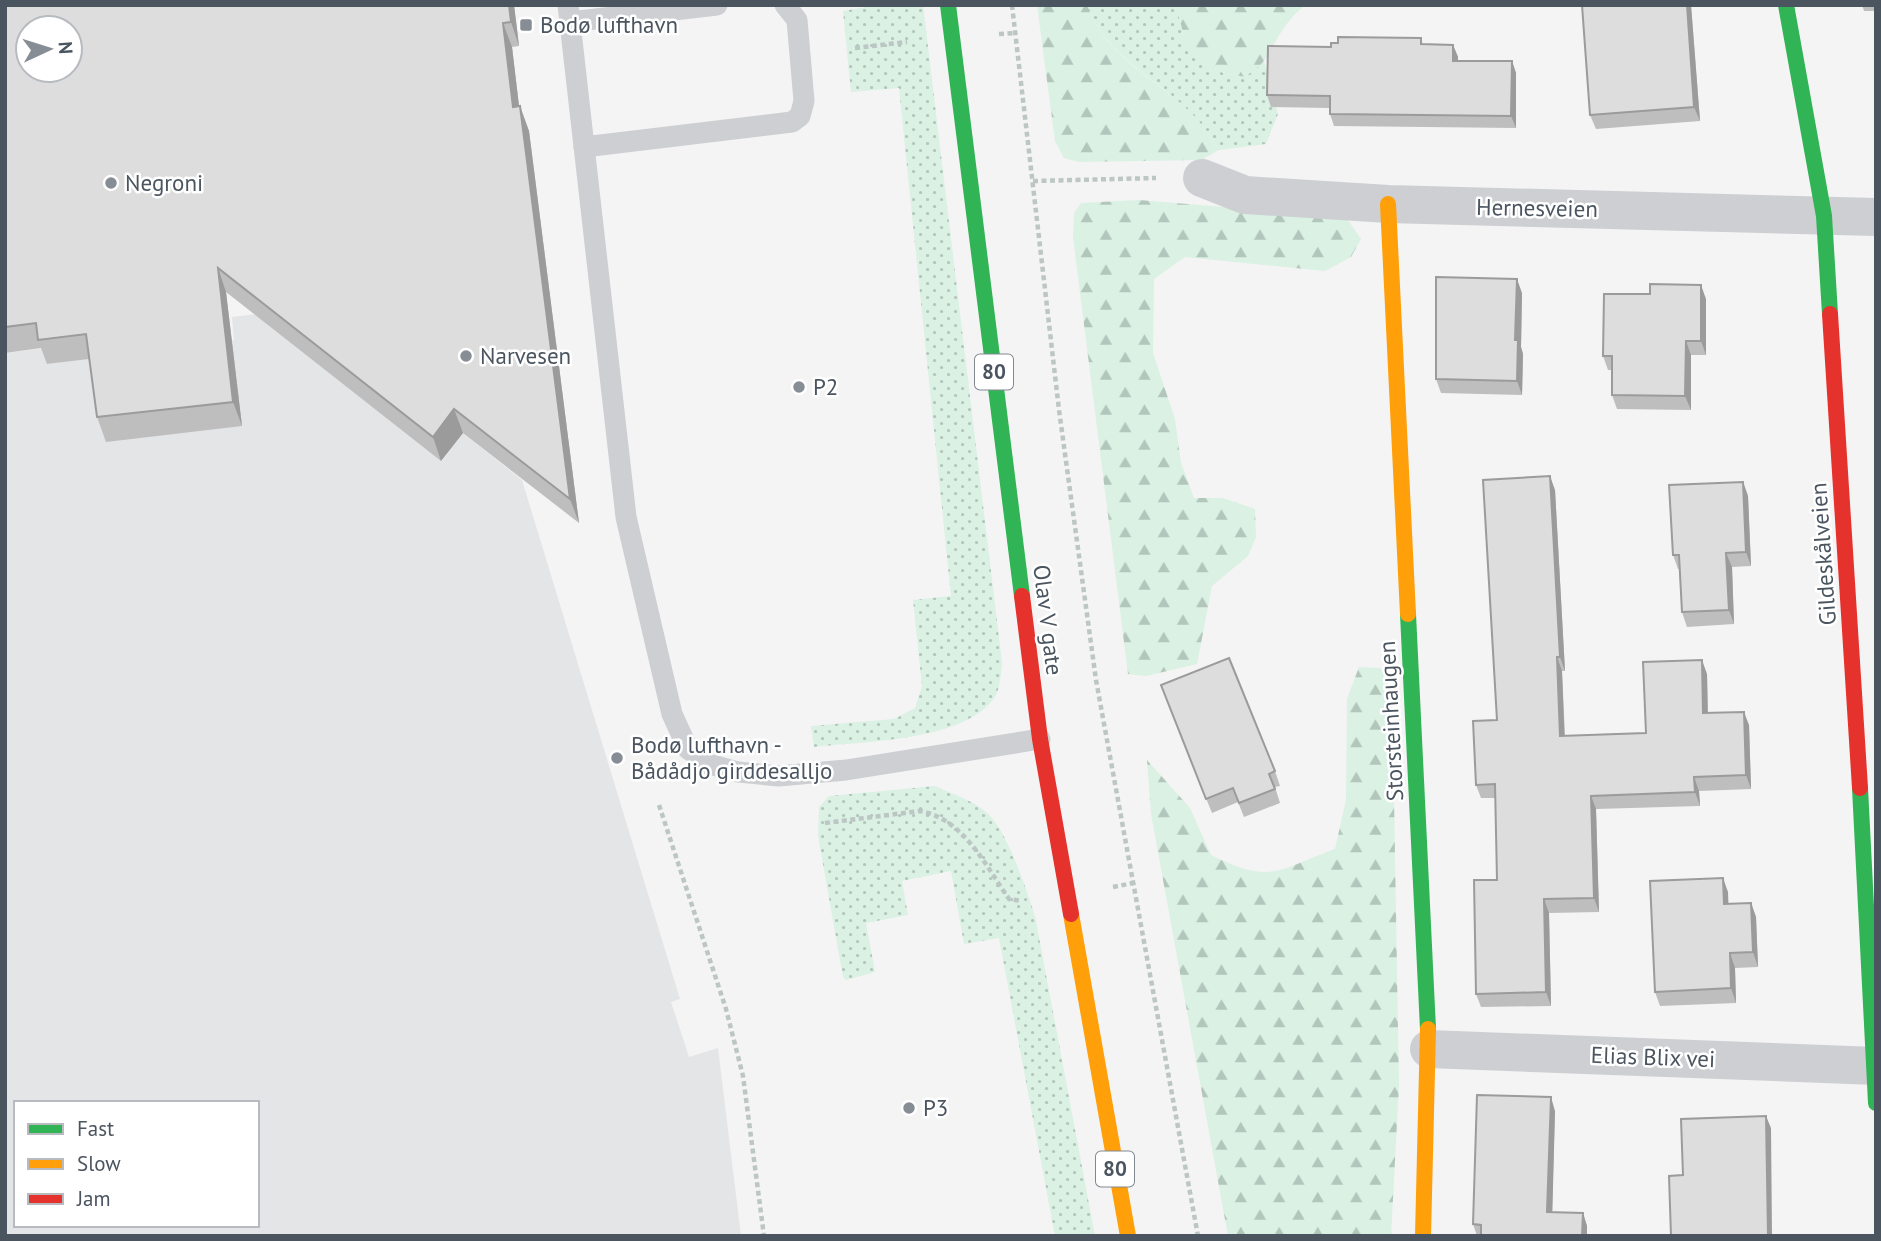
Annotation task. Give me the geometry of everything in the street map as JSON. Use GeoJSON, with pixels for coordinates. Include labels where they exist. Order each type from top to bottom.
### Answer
{"type":"FeatureCollection","features":[{"type":"Feature","properties":{"kind":"main road","name":"Olav V gate"},"geometry":{"type":"LineString","coordinates":[[948,5],[1040,739],[1128,1236]]}},
{"type":"Feature","properties":{"kind":"main road","name":"Gildeskålveien"},"geometry":{"type":"LineString","coordinates":[[1786,5],[1824,216],[1864,644],[1876,1103]]}},
{"type":"Feature","properties":{"kind":"main road","name":"Storsteinhaugen"},"geometry":{"type":"LineString","coordinates":[[1388,204],[1429,1049],[1423,1236]]}},
{"type":"Feature","properties":{"kind":"street","name":"Hernesveien"},"geometry":{"type":"LineString","coordinates":[[1202,178],[1245,195],[1388,204],[1876,217]]}},
{"type":"Feature","properties":{"kind":"street","name":"Elias Blix vei"},"geometry":{"type":"LineString","coordinates":[[1429,1049],[1875,1066]]}},
{"type":"Feature","properties":{"kind":"lane"},"geometry":{"type":"LineString","coordinates":[[718,5],[569,14],[626,517],[673,714],[688,750],[709,764],[738,772],[779,776],[846,770],[1040,739]]}},
{"type":"Feature","properties":{"kind":"lane"},"geometry":{"type":"LineString","coordinates":[[584,147],[792,122],[800,116],[804,101],[797,20],[785,5]]}},
{"type":"Feature","properties":{"kind":"path"},"geometry":{"type":"LineString","coordinates":[[1012,5],[1059,410],[1096,680],[1198,1236]]}},
{"type":"Feature","properties":{"kind":"path"},"geometry":{"type":"LineString","coordinates":[[993,35],[1016,33]]}},
{"type":"Feature","properties":{"kind":"path"},"geometry":{"type":"LineString","coordinates":[[855,48],[919,41]]}},
{"type":"Feature","properties":{"kind":"path"},"geometry":{"type":"LineString","coordinates":[[1033,181],[1202,178]]}},
{"type":"Feature","properties":{"kind":"path"},"geometry":{"type":"LineString","coordinates":[[659,805],[726,1009],[743,1076],[764,1236]]}},
{"type":"Feature","properties":{"kind":"path"},"geometry":{"type":"LineString","coordinates":[[825,823],[920,811],[936,814],[957,828],[1009,899],[1033,900]]}},
{"type":"Feature","properties":{"kind":"shaded area"},"geometry":{"type":"Polygon","coordinates":[[[286,310],[442,461],[463,433],[522,480],[680,999],[671,1002],[689,1057],[718,1048],[741,1236],[5,1236],[5,353],[45,348],[48,364],[234,340],[232,317],[286,310]]]}},
{"type":"Feature","properties":{"kind":"green space"},"geometry":{"type":"Polygon","coordinates":[[[879,5],[923,5],[1002,663],[996,695],[982,710],[962,722],[939,731],[912,736],[814,747],[811,726],[894,719],[915,708],[922,686],[913,600],[951,596],[899,88],[851,92],[843,11],[879,5]]]}},
{"type":"Feature","properties":{"kind":"green space"},"geometry":{"type":"Polygon","coordinates":[[[1037,5],[1087,5],[1106,39],[1133,66],[1193,115],[1219,150],[1201,160],[1079,162],[1064,158],[1055,141],[1037,5]]]}},
{"type":"Feature","properties":{"kind":"green space"},"geometry":{"type":"Polygon","coordinates":[[[1087,5],[1176,5],[1188,52],[1221,72],[1245,77],[1264,61],[1278,114],[1266,144],[1219,150],[1204,127],[1179,101],[1133,65],[1106,39],[1087,5]]]}},
{"type":"Feature","properties":{"kind":"green space"},"geometry":{"type":"Polygon","coordinates":[[[1176,5],[1306,5],[1288,23],[1264,61],[1245,77],[1221,72],[1188,52],[1176,5]]]}},
{"type":"Feature","properties":{"kind":"green space"},"geometry":{"type":"Polygon","coordinates":[[[1139,200],[1346,217],[1361,239],[1351,257],[1325,271],[1185,257],[1154,279],[1153,353],[1175,419],[1181,463],[1194,498],[1223,498],[1255,509],[1256,537],[1248,556],[1212,586],[1197,664],[1146,676],[1128,674],[1073,237],[1074,213],[1081,203],[1139,200]]]}},
{"type":"Feature","properties":{"kind":"green space"},"geometry":{"type":"Polygon","coordinates":[[[1359,667],[1380,668],[1392,683],[1399,1085],[1391,1236],[1228,1236],[1151,814],[1147,760],[1190,808],[1211,855],[1248,870],[1262,872],[1286,868],[1335,849],[1346,800],[1347,699],[1359,667]]]}},
{"type":"Feature","properties":{"kind":"green space"},"geometry":{"type":"Polygon","coordinates":[[[935,786],[972,803],[991,817],[1010,850],[1027,893],[1035,916],[1095,1236],[1055,1236],[999,938],[964,944],[951,871],[902,881],[908,915],[866,923],[875,972],[846,980],[843,977],[818,836],[819,807],[829,796],[935,786]]]}},
{"type":"Feature","properties":{"kind":"building","name":"Bodø lufthavn - Bådådjo girddesalljo"},"geometry":{"type":"Polygon","coordinates":[[[5,5],[509,5],[511,22],[503,23],[513,107],[520,106],[570,499],[454,409],[433,437],[218,268],[233,402],[97,417],[86,334],[38,340],[36,323],[5,327],[5,5]]]}},
{"type":"Feature","properties":{"kind":"building"},"geometry":{"type":"Polygon","coordinates":[[[1582,5],[1687,5],[1694,107],[1590,115],[1582,5]]]}},
{"type":"Feature","properties":{"kind":"building"},"geometry":{"type":"Polygon","coordinates":[[[1338,37],[1421,38],[1421,44],[1453,45],[1453,61],[1512,61],[1511,116],[1330,114],[1330,96],[1267,95],[1268,46],[1331,47],[1331,43],[1338,43],[1338,37]]]}},
{"type":"Feature","properties":{"kind":"building"},"geometry":{"type":"Polygon","coordinates":[[[1436,277],[1517,279],[1517,381],[1436,379],[1436,277]]]}},
{"type":"Feature","properties":{"kind":"building"},"geometry":{"type":"Polygon","coordinates":[[[1650,284],[1701,285],[1701,341],[1686,341],[1685,396],[1612,395],[1612,356],[1603,356],[1604,294],[1650,294],[1650,284]]]}},
{"type":"Feature","properties":{"kind":"building"},"geometry":{"type":"Polygon","coordinates":[[[1550,476],[1560,657],[1557,657],[1560,736],[1646,733],[1643,662],[1702,660],[1703,713],[1744,712],[1746,775],[1694,777],[1695,792],[1591,796],[1594,898],[1544,899],[1546,992],[1476,994],[1474,880],[1497,880],[1495,784],[1476,785],[1473,721],[1497,720],[1483,480],[1550,476]]]}},
{"type":"Feature","properties":{"kind":"building"},"geometry":{"type":"Polygon","coordinates":[[[1743,482],[1746,552],[1726,553],[1729,610],[1682,612],[1679,555],[1673,555],[1669,485],[1743,482]]]}},
{"type":"Feature","properties":{"kind":"building"},"geometry":{"type":"Polygon","coordinates":[[[1229,658],[1275,771],[1269,774],[1275,789],[1239,803],[1233,788],[1206,799],[1161,685],[1229,658]]]}},
{"type":"Feature","properties":{"kind":"building"},"geometry":{"type":"Polygon","coordinates":[[[1723,878],[1724,904],[1751,903],[1753,952],[1730,953],[1731,988],[1655,992],[1650,881],[1723,878]]]}},
{"type":"Feature","properties":{"kind":"building"},"geometry":{"type":"Polygon","coordinates":[[[1477,1095],[1551,1097],[1547,1212],[1583,1213],[1582,1236],[1481,1236],[1481,1225],[1473,1224],[1477,1095]]]}},
{"type":"Feature","properties":{"kind":"building"},"geometry":{"type":"Polygon","coordinates":[[[1766,1116],[1768,1236],[1671,1236],[1669,1176],[1683,1175],[1681,1119],[1766,1116]]]}},
{"type":"Feature","properties":{"kind":"traffic: fast"},"geometry":{"type":"LineString","coordinates":[[948,5],[1022,596]]}},
{"type":"Feature","properties":{"kind":"traffic: fast"},"geometry":{"type":"LineString","coordinates":[[1786,5],[1824,216],[1830,314]]}},
{"type":"Feature","properties":{"kind":"traffic: fast"},"geometry":{"type":"LineString","coordinates":[[1408,614],[1428,1029]]}},
{"type":"Feature","properties":{"kind":"traffic: fast"},"geometry":{"type":"LineString","coordinates":[[1860,788],[1876,1103]]}},
{"type":"Feature","properties":{"kind":"traffic: slow"},"geometry":{"type":"LineString","coordinates":[[1388,204],[1408,614]]}},
{"type":"Feature","properties":{"kind":"traffic: slow"},"geometry":{"type":"LineString","coordinates":[[1071,914],[1128,1236]]}},
{"type":"Feature","properties":{"kind":"traffic: slow"},"geometry":{"type":"LineString","coordinates":[[1423,1236],[1428,1029]]}},
{"type":"Feature","properties":{"kind":"traffic: jam"},"geometry":{"type":"LineString","coordinates":[[1830,314],[1860,788]]}},
{"type":"Feature","properties":{"kind":"traffic: jam"},"geometry":{"type":"LineString","coordinates":[[1022,596],[1040,739],[1071,914]]}},
{"type":"Feature","properties":{"kind":"place","name":"Bodø lufthavn"},"geometry":{"type":"Point","coordinates":[526,25]}},
{"type":"Feature","properties":{"kind":"place","name":"Negroni"},"geometry":{"type":"Point","coordinates":[111,183]}},
{"type":"Feature","properties":{"kind":"place","name":"Narvesen"},"geometry":{"type":"Point","coordinates":[466,356]}},
{"type":"Feature","properties":{"kind":"place","name":"P2"},"geometry":{"type":"Point","coordinates":[799,387]}},
{"type":"Feature","properties":{"kind":"place","name":"Bodø lufthavn - Bådådjo girddesalljo"},"geometry":{"type":"Point","coordinates":[617,758]}},
{"type":"Feature","properties":{"kind":"place","name":"P3"},"geometry":{"type":"Point","coordinates":[909,1108]}}]}
